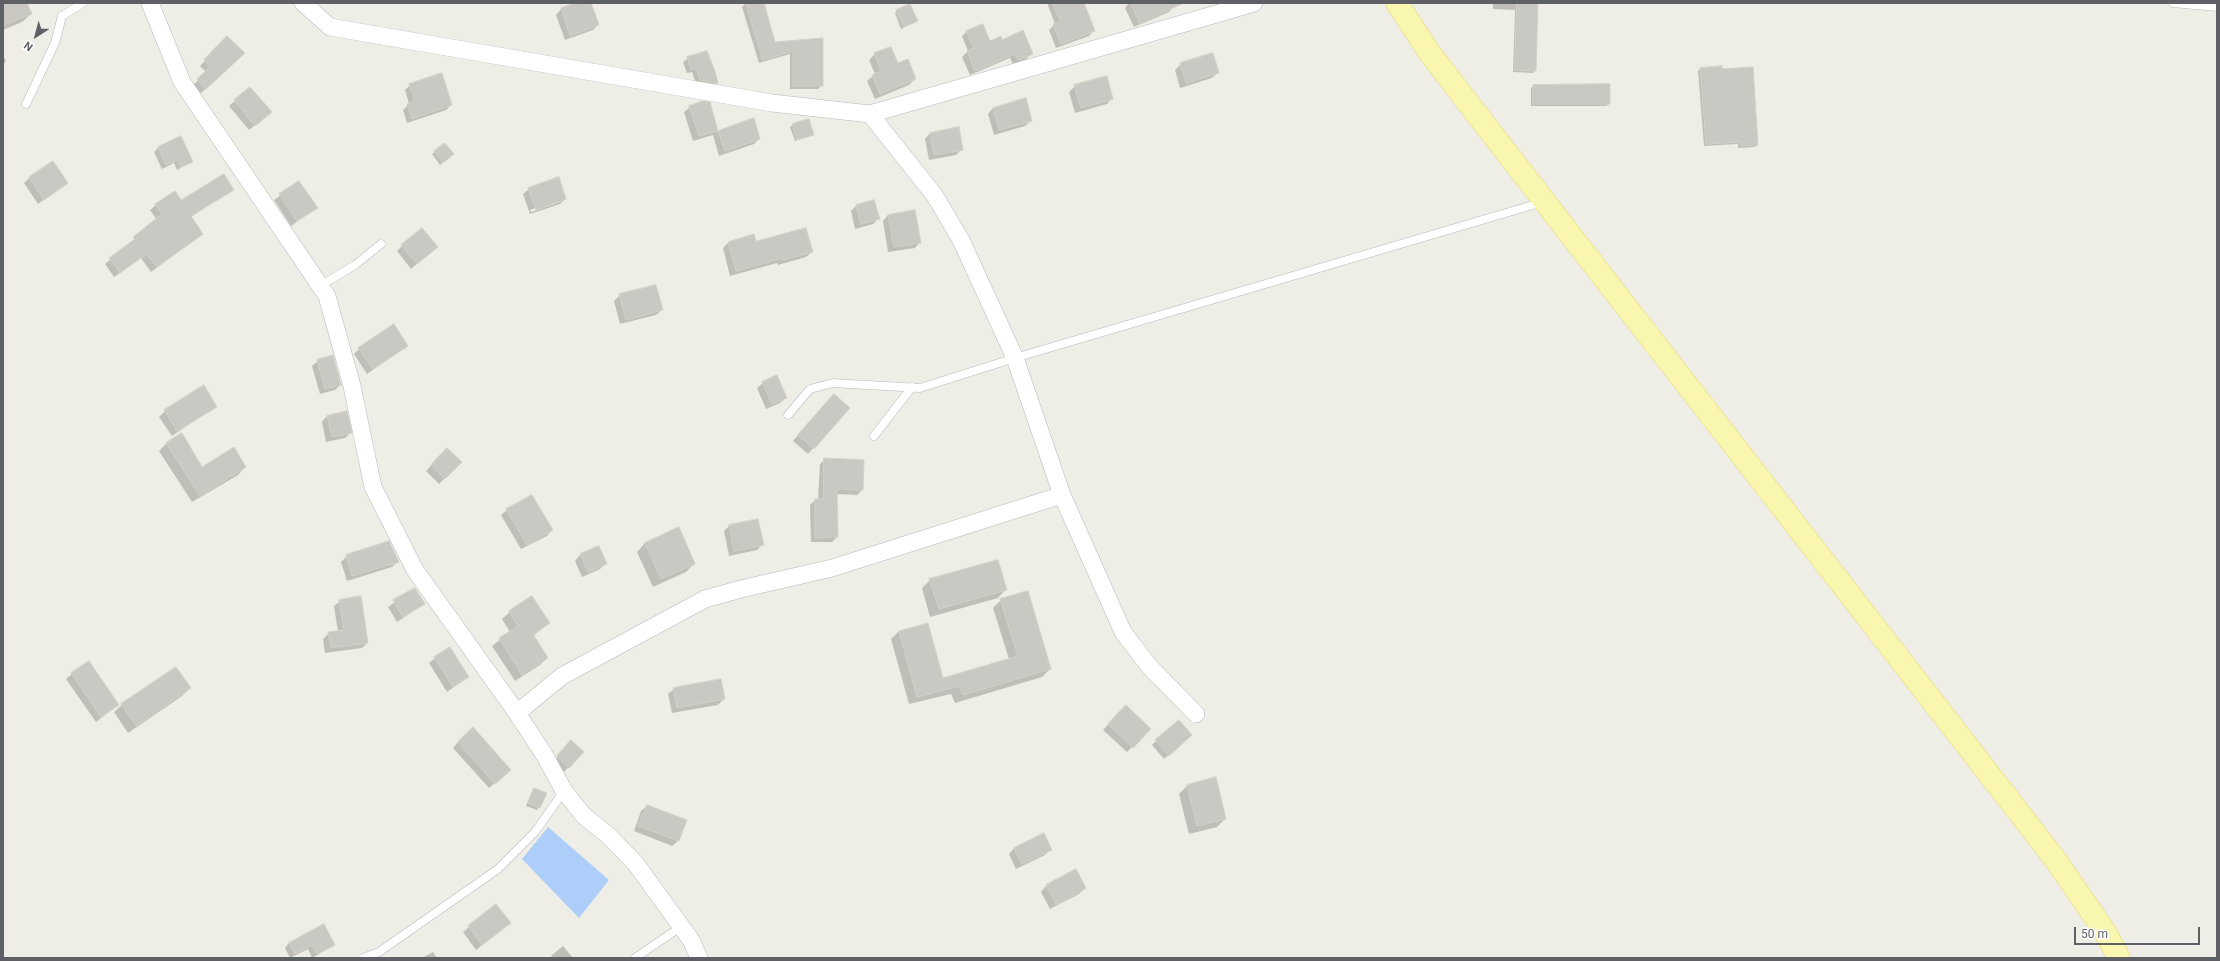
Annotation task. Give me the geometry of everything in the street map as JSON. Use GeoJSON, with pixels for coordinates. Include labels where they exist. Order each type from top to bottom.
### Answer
{"type":"FeatureCollection","features":[{"type":"Feature","properties":{"kind":"main road"},"geometry":{"type":"LineString","coordinates":[[1397,3],[1429,52],[1544,202],[2055,859],[2105,932],[2119,958]]}},
{"type":"Feature","properties":{"kind":"street"},"geometry":{"type":"LineString","coordinates":[[150,3],[182,82],[327,296],[341,341],[373,487],[415,570],[517,713],[545,756],[564,791],[584,816],[609,836],[636,864],[682,926],[691,940],[699,958]]}},
{"type":"Feature","properties":{"kind":"street"},"geometry":{"type":"LineString","coordinates":[[304,3],[330,27],[772,103],[870,114],[1254,3]]}},
{"type":"Feature","properties":{"kind":"street"},"geometry":{"type":"LineString","coordinates":[[870,114],[935,196],[961,240],[1015,358],[1062,495],[1123,632],[1149,666],[1196,714]]}},
{"type":"Feature","properties":{"kind":"street"},"geometry":{"type":"LineString","coordinates":[[517,713],[562,676],[705,599],[832,568],[1062,495]]}},
{"type":"Feature","properties":{"kind":"lane"},"geometry":{"type":"LineString","coordinates":[[26,104],[55,43],[62,16],[83,3]]}},
{"type":"Feature","properties":{"kind":"lane"},"geometry":{"type":"LineString","coordinates":[[2173,3],[2217,7]]}},
{"type":"Feature","properties":{"kind":"lane"},"geometry":{"type":"LineString","coordinates":[[788,415],[810,389],[833,383],[920,388],[1015,358],[1544,202]]}},
{"type":"Feature","properties":{"kind":"lane"},"geometry":{"type":"LineString","coordinates":[[320,286],[355,265],[381,244]]}},
{"type":"Feature","properties":{"kind":"lane"},"geometry":{"type":"LineString","coordinates":[[874,436],[912,388]]}},
{"type":"Feature","properties":{"kind":"lane"},"geometry":{"type":"LineString","coordinates":[[363,958],[379,952],[498,869],[535,832],[564,791]]}},
{"type":"Feature","properties":{"kind":"lane"},"geometry":{"type":"LineString","coordinates":[[635,958],[682,926]]}},
{"type":"Feature","properties":{"kind":"water"},"geometry":{"type":"Polygon","coordinates":[[[548,827],[609,880],[579,918],[522,859],[548,827]]]}},
{"type":"Feature","properties":{"kind":"building"},"geometry":{"type":"Polygon","coordinates":[[[3,3],[27,3],[32,14],[3,25],[3,3]]]}},
{"type":"Feature","properties":{"kind":"building"},"geometry":{"type":"Polygon","coordinates":[[[576,3],[591,3],[599,25],[570,36],[561,8],[576,3]]]}},
{"type":"Feature","properties":{"kind":"building"},"geometry":{"type":"Polygon","coordinates":[[[746,3],[764,3],[775,42],[823,38],[823,86],[793,86],[793,51],[763,60],[746,3]]]}},
{"type":"Feature","properties":{"kind":"building"},"geometry":{"type":"Polygon","coordinates":[[[1053,3],[1084,3],[1095,31],[1061,44],[1053,24],[1060,22],[1053,3]]]}},
{"type":"Feature","properties":{"kind":"building"},"geometry":{"type":"Polygon","coordinates":[[[1131,3],[1184,3],[1140,23],[1131,3]]]}},
{"type":"Feature","properties":{"kind":"building"},"geometry":{"type":"Polygon","coordinates":[[[1517,3],[1538,3],[1536,71],[1515,70],[1517,3]]]}},
{"type":"Feature","properties":{"kind":"building"},"geometry":{"type":"Polygon","coordinates":[[[910,4],[918,21],[904,27],[896,10],[910,4]]]}},
{"type":"Feature","properties":{"kind":"building"},"geometry":{"type":"Polygon","coordinates":[[[983,24],[990,41],[1001,36],[1002,40],[1023,30],[1033,54],[1018,60],[1015,54],[975,71],[967,51],[974,48],[966,31],[983,24]]]}},
{"type":"Feature","properties":{"kind":"building"},"geometry":{"type":"Polygon","coordinates":[[[227,36],[245,53],[206,89],[197,79],[210,67],[204,60],[227,36]]]}},
{"type":"Feature","properties":{"kind":"building"},"geometry":{"type":"Polygon","coordinates":[[[891,47],[898,63],[908,59],[916,79],[880,94],[872,75],[881,71],[874,53],[891,47]]]}},
{"type":"Feature","properties":{"kind":"building"},"geometry":{"type":"Polygon","coordinates":[[[707,51],[715,71],[718,84],[700,80],[696,68],[691,70],[687,57],[707,51]]]}},
{"type":"Feature","properties":{"kind":"building"},"geometry":{"type":"Polygon","coordinates":[[[1213,53],[1219,73],[1186,83],[1180,63],[1213,53]]]}},
{"type":"Feature","properties":{"kind":"building"},"geometry":{"type":"Polygon","coordinates":[[[1722,66],[1722,69],[1753,67],[1758,145],[1741,146],[1740,142],[1706,144],[1700,68],[1722,66]]]}},
{"type":"Feature","properties":{"kind":"building"},"geometry":{"type":"Polygon","coordinates":[[[442,73],[452,105],[412,119],[407,104],[415,101],[409,84],[442,73]]]}},
{"type":"Feature","properties":{"kind":"building"},"geometry":{"type":"Polygon","coordinates":[[[1107,76],[1113,99],[1081,108],[1074,85],[1107,76]]]}},
{"type":"Feature","properties":{"kind":"building"},"geometry":{"type":"Polygon","coordinates":[[[1610,84],[1610,104],[1533,104],[1533,85],[1610,84]]]}},
{"type":"Feature","properties":{"kind":"building"},"geometry":{"type":"Polygon","coordinates":[[[250,87],[272,112],[255,126],[234,100],[250,87]]]}},
{"type":"Feature","properties":{"kind":"building"},"geometry":{"type":"Polygon","coordinates":[[[1026,98],[1032,121],[999,130],[993,108],[1026,98]]]}},
{"type":"Feature","properties":{"kind":"building"},"geometry":{"type":"Polygon","coordinates":[[[703,101],[710,102],[718,131],[699,136],[689,106],[703,101]]]}},
{"type":"Feature","properties":{"kind":"building"},"geometry":{"type":"Polygon","coordinates":[[[754,118],[760,139],[725,151],[718,131],[754,118]]]}},
{"type":"Feature","properties":{"kind":"building"},"geometry":{"type":"Polygon","coordinates":[[[809,119],[814,135],[797,140],[792,124],[809,119]]]}},
{"type":"Feature","properties":{"kind":"building"},"geometry":{"type":"Polygon","coordinates":[[[959,127],[963,150],[934,155],[930,133],[959,127]]]}},
{"type":"Feature","properties":{"kind":"building"},"geometry":{"type":"Polygon","coordinates":[[[181,136],[193,162],[181,167],[178,160],[166,165],[158,147],[181,136]]]}},
{"type":"Feature","properties":{"kind":"building"},"geometry":{"type":"Polygon","coordinates":[[[445,143],[454,154],[443,163],[434,151],[445,143]]]}},
{"type":"Feature","properties":{"kind":"building"},"geometry":{"type":"Polygon","coordinates":[[[53,161],[68,183],[44,200],[29,177],[53,161]]]}},
{"type":"Feature","properties":{"kind":"building"},"geometry":{"type":"Polygon","coordinates":[[[224,174],[234,190],[191,216],[203,234],[157,267],[146,254],[120,273],[109,258],[135,239],[133,237],[162,214],[155,204],[175,191],[181,200],[224,174]]]}},
{"type":"Feature","properties":{"kind":"building"},"geometry":{"type":"Polygon","coordinates":[[[559,177],[566,199],[536,210],[528,188],[559,177]]]}},
{"type":"Feature","properties":{"kind":"building"},"geometry":{"type":"Polygon","coordinates":[[[299,181],[318,208],[297,221],[279,194],[299,181]]]}},
{"type":"Feature","properties":{"kind":"building"},"geometry":{"type":"Polygon","coordinates":[[[874,200],[880,219],[861,224],[856,205],[874,200]]]}},
{"type":"Feature","properties":{"kind":"building"},"geometry":{"type":"Polygon","coordinates":[[[915,210],[921,243],[894,247],[888,215],[915,210]]]}},
{"type":"Feature","properties":{"kind":"building"},"geometry":{"type":"Polygon","coordinates":[[[422,228],[438,247],[417,264],[401,245],[422,228]]]}},
{"type":"Feature","properties":{"kind":"building"},"geometry":{"type":"Polygon","coordinates":[[[806,228],[813,252],[783,260],[783,258],[736,271],[728,242],[754,234],[756,241],[806,228]]]}},
{"type":"Feature","properties":{"kind":"building"},"geometry":{"type":"Polygon","coordinates":[[[656,285],[663,310],[626,320],[619,294],[656,285]]]}},
{"type":"Feature","properties":{"kind":"building"},"geometry":{"type":"Polygon","coordinates":[[[394,324],[408,346],[373,369],[358,348],[394,324]]]}},
{"type":"Feature","properties":{"kind":"building"},"geometry":{"type":"Polygon","coordinates":[[[333,355],[341,385],[325,389],[317,360],[333,355]]]}},
{"type":"Feature","properties":{"kind":"building"},"geometry":{"type":"Polygon","coordinates":[[[777,375],[787,398],[772,404],[762,382],[777,375]]]}},
{"type":"Feature","properties":{"kind":"building"},"geometry":{"type":"Polygon","coordinates":[[[204,385],[217,407],[177,431],[164,410],[204,385]]]}},
{"type":"Feature","properties":{"kind":"building"},"geometry":{"type":"Polygon","coordinates":[[[834,394],[850,408],[814,449],[798,435],[834,394]]]}},
{"type":"Feature","properties":{"kind":"building"},"geometry":{"type":"Polygon","coordinates":[[[347,411],[352,433],[332,437],[327,416],[347,411]]]}},
{"type":"Feature","properties":{"kind":"building"},"geometry":{"type":"Polygon","coordinates":[[[182,433],[202,467],[234,447],[246,467],[200,496],[166,443],[182,433]]]}},
{"type":"Feature","properties":{"kind":"building"},"geometry":{"type":"Polygon","coordinates":[[[447,448],[462,462],[445,479],[431,465],[447,448]]]}},
{"type":"Feature","properties":{"kind":"building"},"geometry":{"type":"Polygon","coordinates":[[[824,458],[864,460],[863,490],[837,489],[838,537],[815,538],[815,499],[823,499],[824,458]]]}},
{"type":"Feature","properties":{"kind":"building"},"geometry":{"type":"Polygon","coordinates":[[[532,495],[553,530],[527,545],[506,509],[532,495]]]}},
{"type":"Feature","properties":{"kind":"building"},"geometry":{"type":"Polygon","coordinates":[[[758,519],[764,545],[734,551],[729,525],[758,519]]]}},
{"type":"Feature","properties":{"kind":"building"},"geometry":{"type":"Polygon","coordinates":[[[679,527],[695,564],[661,579],[645,543],[679,527]]]}},
{"type":"Feature","properties":{"kind":"building"},"geometry":{"type":"Polygon","coordinates":[[[389,541],[399,562],[352,576],[346,555],[389,541]]]}},
{"type":"Feature","properties":{"kind":"building"},"geometry":{"type":"Polygon","coordinates":[[[599,546],[607,564],[588,572],[580,554],[599,546]]]}},
{"type":"Feature","properties":{"kind":"building"},"geometry":{"type":"Polygon","coordinates":[[[998,560],[1007,590],[939,609],[929,579],[998,560]]]}},
{"type":"Feature","properties":{"kind":"building"},"geometry":{"type":"Polygon","coordinates":[[[415,588],[425,604],[403,617],[393,600],[415,588]]]}},
{"type":"Feature","properties":{"kind":"building"},"geometry":{"type":"Polygon","coordinates":[[[1028,591],[1051,669],[963,695],[959,686],[917,697],[899,631],[928,623],[943,678],[1018,656],[1000,599],[1028,591]]]}},
{"type":"Feature","properties":{"kind":"building"},"geometry":{"type":"Polygon","coordinates":[[[361,596],[368,643],[331,648],[328,632],[344,630],[339,600],[361,596]]]}},
{"type":"Feature","properties":{"kind":"building"},"geometry":{"type":"Polygon","coordinates":[[[532,596],[550,623],[533,634],[548,658],[522,675],[499,638],[518,626],[509,611],[532,596]]]}},
{"type":"Feature","properties":{"kind":"building"},"geometry":{"type":"Polygon","coordinates":[[[450,647],[469,677],[453,687],[434,657],[450,647]]]}},
{"type":"Feature","properties":{"kind":"building"},"geometry":{"type":"Polygon","coordinates":[[[89,661],[119,705],[101,717],[71,673],[89,661]]]}},
{"type":"Feature","properties":{"kind":"building"},"geometry":{"type":"Polygon","coordinates":[[[176,667],[191,688],[136,726],[121,704],[176,667]]]}},
{"type":"Feature","properties":{"kind":"building"},"geometry":{"type":"Polygon","coordinates":[[[721,679],[725,699],[677,708],[673,688],[721,679]]]}},
{"type":"Feature","properties":{"kind":"building"},"geometry":{"type":"Polygon","coordinates":[[[1126,705],[1151,729],[1133,748],[1108,724],[1126,705]]]}},
{"type":"Feature","properties":{"kind":"building"},"geometry":{"type":"Polygon","coordinates":[[[1179,720],[1192,735],[1169,756],[1155,740],[1179,720]]]}},
{"type":"Feature","properties":{"kind":"building"},"geometry":{"type":"Polygon","coordinates":[[[473,727],[511,770],[495,784],[458,742],[473,727]]]}},
{"type":"Feature","properties":{"kind":"building"},"geometry":{"type":"Polygon","coordinates":[[[571,740],[584,752],[569,768],[557,756],[571,740]]]}},
{"type":"Feature","properties":{"kind":"building"},"geometry":{"type":"Polygon","coordinates":[[[1216,777],[1226,819],[1197,826],[1187,785],[1216,777]]]}},
{"type":"Feature","properties":{"kind":"building"},"geometry":{"type":"Polygon","coordinates":[[[534,788],[547,793],[540,808],[528,803],[534,788]]]}},
{"type":"Feature","properties":{"kind":"building"},"geometry":{"type":"Polygon","coordinates":[[[647,805],[687,820],[679,841],[638,826],[647,805]]]}},
{"type":"Feature","properties":{"kind":"building"},"geometry":{"type":"Polygon","coordinates":[[[1044,833],[1052,850],[1022,864],[1014,848],[1044,833]]]}},
{"type":"Feature","properties":{"kind":"building"},"geometry":{"type":"Polygon","coordinates":[[[1076,869],[1086,888],[1056,905],[1046,885],[1076,869]]]}},
{"type":"Feature","properties":{"kind":"building"},"geometry":{"type":"Polygon","coordinates":[[[496,904],[511,923],[482,945],[468,926],[496,904]]]}},
{"type":"Feature","properties":{"kind":"building"},"geometry":{"type":"Polygon","coordinates":[[[324,924],[335,945],[317,954],[312,945],[295,954],[289,943],[324,924]]]}}]}
